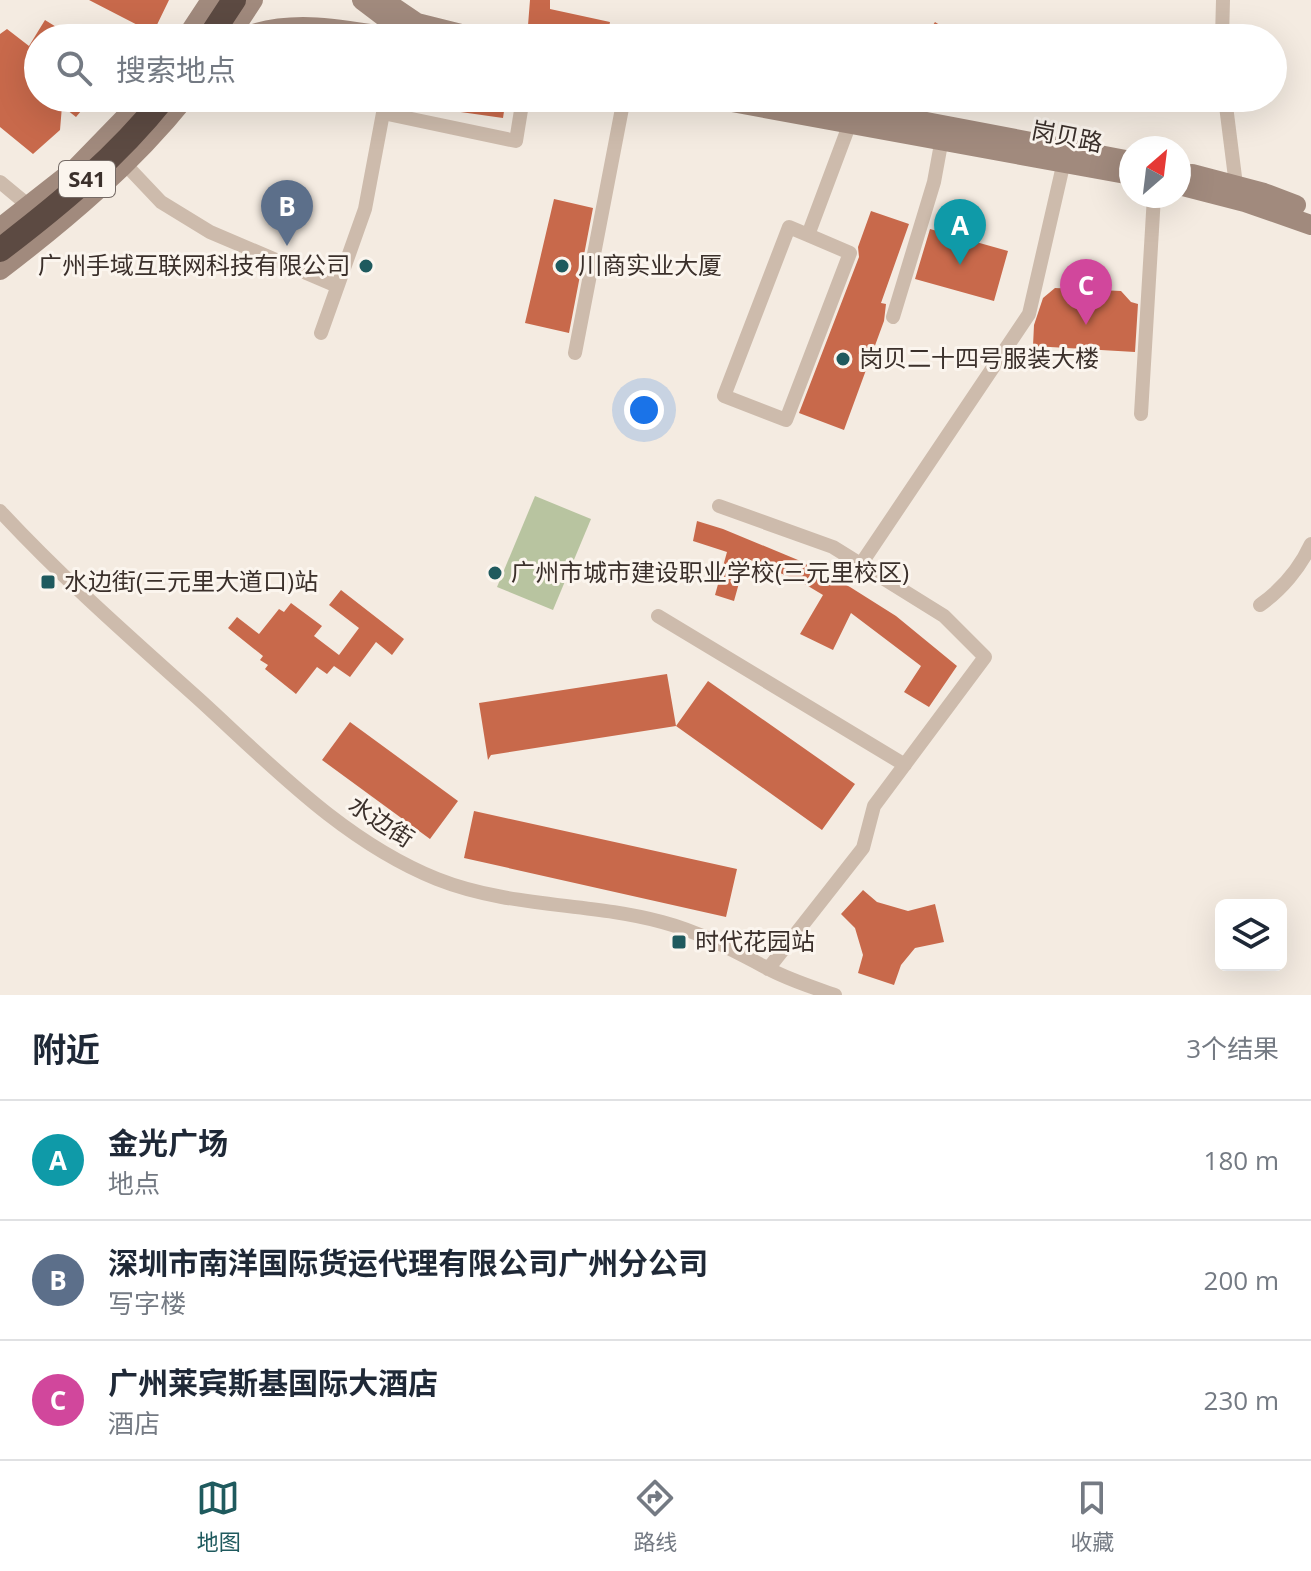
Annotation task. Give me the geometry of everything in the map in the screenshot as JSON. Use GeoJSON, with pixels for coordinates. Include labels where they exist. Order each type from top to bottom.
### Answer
{"type":"FeatureCollection","features":[{"type":"Feature","properties":{"kind":"highway"},"geometry":{"type":"LineString","coordinates":[[218,24],[234,0]]}},
{"type":"Feature","properties":{"kind":"highway","name":"S41"},"geometry":{"type":"LineString","coordinates":[[0,250],[98,169],[151,112]]}},
{"type":"Feature","properties":{"kind":"main road"},"geometry":{"type":"LineString","coordinates":[[195,24],[211,0]]}},
{"type":"Feature","properties":{"kind":"main road"},"geometry":{"type":"LineString","coordinates":[[237,24],[253,0]]}},
{"type":"Feature","properties":{"kind":"main road"},"geometry":{"type":"LineString","coordinates":[[362,0],[394,24]]}},
{"type":"Feature","properties":{"kind":"main road"},"geometry":{"type":"LineString","coordinates":[[386,2],[421,24]]}},
{"type":"Feature","properties":{"kind":"main road"},"geometry":{"type":"LineString","coordinates":[[0,228],[75,169],[130,112]]}},
{"type":"Feature","properties":{"kind":"main road"},"geometry":{"type":"LineString","coordinates":[[0,270],[69,215],[125,164],[172,112]]}},
{"type":"Feature","properties":{"kind":"main road","name":"岗贝路"},"geometry":{"type":"LineString","coordinates":[[788,112],[850,123],[943,132]]}},
{"type":"Feature","properties":{"kind":"main road","name":"岗贝路"},"geometry":{"type":"LineString","coordinates":[[859,112],[1066,156],[1119,171]]}},
{"type":"Feature","properties":{"kind":"main road","name":"岗贝路"},"geometry":{"type":"LineString","coordinates":[[1066,156],[1119,160]]}},
{"type":"Feature","properties":{"kind":"main road"},"geometry":{"type":"LineString","coordinates":[[1191,176],[1311,225]]}},
{"type":"Feature","properties":{"kind":"main road"},"geometry":{"type":"LineString","coordinates":[[1191,187],[1237,193],[1311,210]]}},
{"type":"Feature","properties":{"kind":"street"},"geometry":{"type":"LineString","coordinates":[[1222,24],[1223,0]]}},
{"type":"Feature","properties":{"kind":"street"},"geometry":{"type":"LineString","coordinates":[[321,333],[365,209],[383,113],[516,141],[521,112]]}},
{"type":"Feature","properties":{"kind":"street"},"geometry":{"type":"LineString","coordinates":[[575,353],[621,112]]}},
{"type":"Feature","properties":{"kind":"street"},"geometry":{"type":"LineString","coordinates":[[1227,112],[1237,193]]}},
{"type":"Feature","properties":{"kind":"street"},"geometry":{"type":"LineString","coordinates":[[808,235],[850,123]]}},
{"type":"Feature","properties":{"kind":"street"},"geometry":{"type":"LineString","coordinates":[[893,317],[934,182],[943,132]]}},
{"type":"Feature","properties":{"kind":"street"},"geometry":{"type":"LineString","coordinates":[[861,564],[1029,314],[1066,156]]}},
{"type":"Feature","properties":{"kind":"street"},"geometry":{"type":"LineString","coordinates":[[125,164],[161,202],[210,232],[337,286]]}},
{"type":"Feature","properties":{"kind":"street"},"geometry":{"type":"LineString","coordinates":[[0,182],[29,206]]}},
{"type":"Feature","properties":{"kind":"street"},"geometry":{"type":"LineString","coordinates":[[1141,414],[1153,208]]}},
{"type":"Feature","properties":{"kind":"street"},"geometry":{"type":"LineString","coordinates":[[789,227],[808,235],[850,253],[786,420],[724,396],[789,227]]}},
{"type":"Feature","properties":{"kind":"street"},"geometry":{"type":"LineString","coordinates":[[719,506],[833,547],[944,616],[985,657],[874,806],[863,848],[768,969]]}},
{"type":"Feature","properties":{"kind":"street","name":"水边街"},"geometry":{"type":"LineString","coordinates":[[0,511],[59,572],[295,787],[345,827],[379,848],[436,878],[480,893],[661,922],[715,941],[768,969],[835,995]]}},
{"type":"Feature","properties":{"kind":"street"},"geometry":{"type":"LineString","coordinates":[[1260,605],[1294,573],[1311,544]]}},
{"type":"Feature","properties":{"kind":"street"},"geometry":{"type":"LineString","coordinates":[[658,616],[905,765]]}},
{"type":"Feature","properties":{"kind":"green space"},"geometry":{"type":"Polygon","coordinates":[[[535,496],[591,519],[553,610],[497,587],[535,496]]]}},
{"type":"Feature","properties":{"kind":"building"},"geometry":{"type":"Polygon","coordinates":[[[89,0],[169,0],[157,24],[136,24],[89,0]]]}},
{"type":"Feature","properties":{"kind":"building"},"geometry":{"type":"Polygon","coordinates":[[[530,0],[550,0],[550,9],[610,22],[610,24],[528,24],[530,0]]]}},
{"type":"Feature","properties":{"kind":"building"},"geometry":{"type":"Polygon","coordinates":[[[7,29],[24,42],[24,112],[62,112],[60,130],[33,154],[0,127],[0,34],[7,29]]]}},
{"type":"Feature","properties":{"kind":"building"},"geometry":{"type":"Polygon","coordinates":[[[461,112],[504,112],[503,118],[461,112]]]}},
{"type":"Feature","properties":{"kind":"building","name":"川商实业大厦"},"geometry":{"type":"Polygon","coordinates":[[[554,199],[593,208],[569,333],[525,323],[554,199]]]}},
{"type":"Feature","properties":{"kind":"building","name":"岗贝二十四号服装大楼"},"geometry":{"type":"Polygon","coordinates":[[[871,211],[909,224],[881,303],[886,304],[884,321],[844,430],[799,413],[859,257],[858,247],[871,211]]]}},
{"type":"Feature","properties":{"kind":"building"},"geometry":{"type":"Polygon","coordinates":[[[930,229],[1008,251],[994,301],[915,279],[930,229]]]}},
{"type":"Feature","properties":{"kind":"building"},"geometry":{"type":"Polygon","coordinates":[[[1055,288],[1121,291],[1131,302],[1138,304],[1135,352],[1033,346],[1034,325],[1043,298],[1055,288]]]}},
{"type":"Feature","properties":{"kind":"building"},"geometry":{"type":"Polygon","coordinates":[[[697,521],[798,560],[850,587],[896,616],[957,666],[929,707],[904,692],[921,666],[851,613],[833,650],[800,634],[823,595],[803,583],[746,558],[734,601],[715,595],[727,552],[693,541],[697,521]]]}},
{"type":"Feature","properties":{"kind":"building"},"geometry":{"type":"Polygon","coordinates":[[[341,590],[404,639],[392,655],[376,642],[350,677],[334,666],[327,674],[317,667],[296,694],[265,669],[268,665],[260,660],[263,656],[228,628],[237,617],[259,634],[279,609],[284,612],[291,603],[322,626],[314,636],[339,655],[359,628],[329,605],[341,590]]]}},
{"type":"Feature","properties":{"kind":"building"},"geometry":{"type":"Polygon","coordinates":[[[667,674],[676,726],[491,755],[488,760],[479,703],[667,674]]]}},
{"type":"Feature","properties":{"kind":"building"},"geometry":{"type":"Polygon","coordinates":[[[708,681],[855,784],[822,830],[676,726],[708,681]]]}},
{"type":"Feature","properties":{"kind":"building"},"geometry":{"type":"Polygon","coordinates":[[[350,722],[458,801],[430,839],[322,760],[350,722]]]}},
{"type":"Feature","properties":{"kind":"building"},"geometry":{"type":"Polygon","coordinates":[[[474,811],[737,869],[726,917],[464,858],[474,811]]]}},
{"type":"Feature","properties":{"kind":"building"},"geometry":{"type":"Polygon","coordinates":[[[863,890],[877,902],[908,911],[935,904],[944,942],[915,948],[901,965],[894,985],[858,973],[863,955],[855,928],[841,914],[863,890]]]}},
{"type":"Feature","properties":{"kind":"place","name":"深圳市南洋国际货运代理有限公司广州分公司"},"geometry":{"type":"Point","coordinates":[287,246]}},
{"type":"Feature","properties":{"kind":"place","name":"金光广场"},"geometry":{"type":"Point","coordinates":[960,265]}},
{"type":"Feature","properties":{"kind":"place","name":"广州手域互联网科技有限公司"},"geometry":{"type":"Point","coordinates":[366,266]}},
{"type":"Feature","properties":{"kind":"place","name":"川商实业大厦"},"geometry":{"type":"Point","coordinates":[562,266]}},
{"type":"Feature","properties":{"kind":"place","name":"广州莱宾斯基国际大酒店"},"geometry":{"type":"Point","coordinates":[1086,325]}},
{"type":"Feature","properties":{"kind":"place","name":"岗贝二十四号服装大楼"},"geometry":{"type":"Point","coordinates":[843,359]}},
{"type":"Feature","properties":{"kind":"place","name":"广州市城市建设职业学校(三元里校区)"},"geometry":{"type":"Point","coordinates":[495,573]}},
{"type":"Feature","properties":{"kind":"place","name":"水边街(三元里大道口)站"},"geometry":{"type":"Point","coordinates":[48,582]}},
{"type":"Feature","properties":{"kind":"place","name":"时代花园站"},"geometry":{"type":"Point","coordinates":[679,942]}}]}
